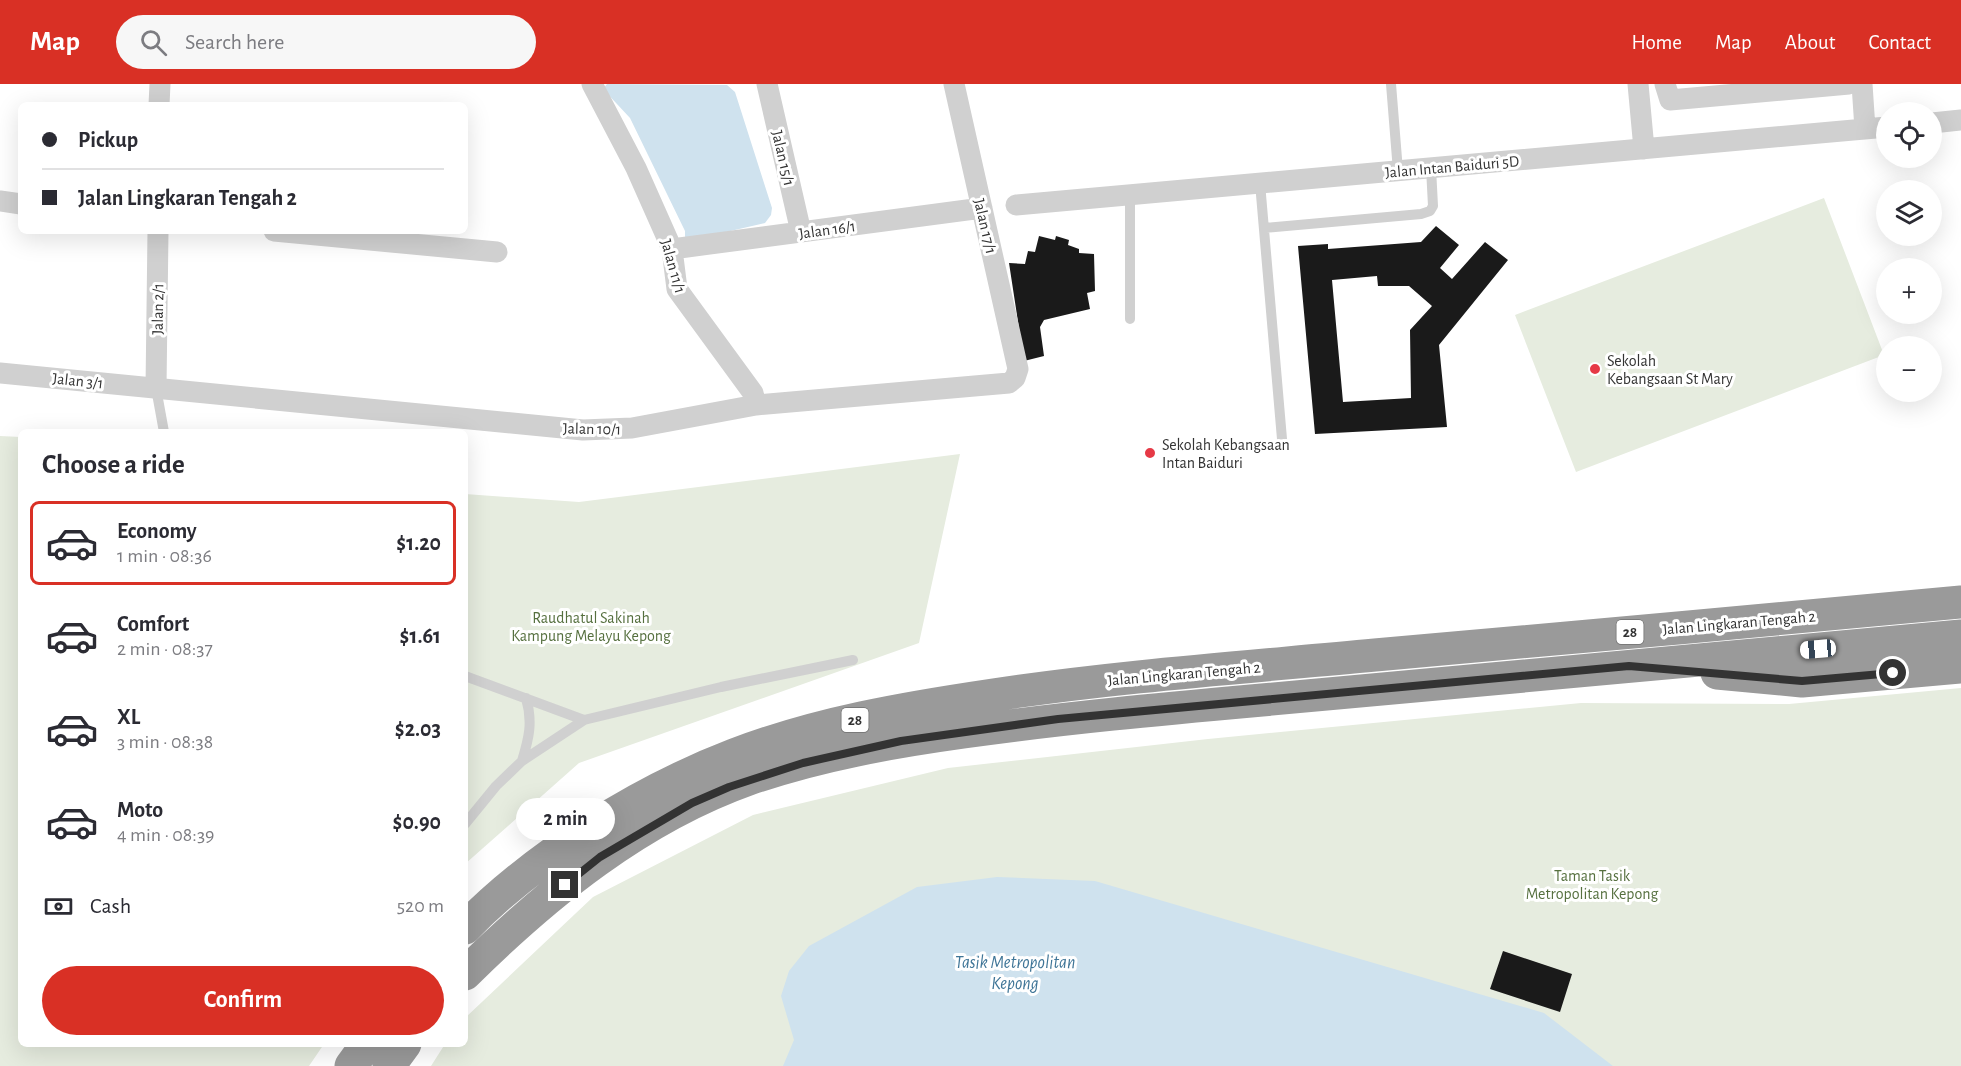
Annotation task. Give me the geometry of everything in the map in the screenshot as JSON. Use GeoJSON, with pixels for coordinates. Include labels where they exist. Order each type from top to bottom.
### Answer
{"type":"FeatureCollection","features":[{"type":"Feature","properties":{"kind":"highway","name":"Jalan Lingkaran Tengah 2"},"geometry":{"type":"LineString","coordinates":[[468,925],[488,904],[580,834],[680,778],[736,754],[779,740],[896,709],[1060,685],[1961,602]]}},
{"type":"Feature","properties":{"kind":"highway","name":"Jalan Lingkaran Tengah 2"},"geometry":{"type":"LineString","coordinates":[[468,971],[513,927],[600,857],[692,803],[748,779],[803,763],[901,741],[1058,719],[1961,636]]}},
{"type":"Feature","properties":{"kind":"highway"},"geometry":{"type":"LineString","coordinates":[[1629,666],[1802,681],[1961,667]]}},
{"type":"Feature","properties":{"kind":"highway"},"geometry":{"type":"LineString","coordinates":[[351,1066],[365,1047]]}},
{"type":"Feature","properties":{"kind":"highway"},"geometry":{"type":"LineString","coordinates":[[389,1066],[403,1047]]}},
{"type":"Feature","properties":{"kind":"street"},"geometry":{"type":"LineString","coordinates":[[159,102],[160,84]]}},
{"type":"Feature","properties":{"kind":"street","name":"Jalan 11/1"},"geometry":{"type":"LineString","coordinates":[[592,84],[636,168],[672,249],[677,289],[753,393],[756,405]]}},
{"type":"Feature","properties":{"kind":"street","name":"Jalan 15/1"},"geometry":{"type":"LineString","coordinates":[[767,84],[801,232]]}},
{"type":"Feature","properties":{"kind":"street","name":"Jalan 17/1"},"geometry":{"type":"LineString","coordinates":[[954,84],[1018,369]]}},
{"type":"Feature","properties":{"kind":"street"},"geometry":{"type":"LineString","coordinates":[[1638,84],[1644,149]]}},
{"type":"Feature","properties":{"kind":"street"},"geometry":{"type":"LineString","coordinates":[[1665,84],[1670,100],[1849,84]]}},
{"type":"Feature","properties":{"kind":"street"},"geometry":{"type":"LineString","coordinates":[[1862,84],[1865,129]]}},
{"type":"Feature","properties":{"kind":"street"},"geometry":{"type":"LineString","coordinates":[[1942,122],[1961,120]]}},
{"type":"Feature","properties":{"kind":"street","name":"Jalan Intan Baiduri 5D"},"geometry":{"type":"LineString","coordinates":[[1016,205],[1876,128]]}},
{"type":"Feature","properties":{"kind":"street"},"geometry":{"type":"LineString","coordinates":[[0,201],[18,204]]}},
{"type":"Feature","properties":{"kind":"street","name":"Jalan 16/1"},"geometry":{"type":"LineString","coordinates":[[672,249],[982,208]]}},
{"type":"Feature","properties":{"kind":"street","name":"Jalan 2/1"},"geometry":{"type":"LineString","coordinates":[[156,388],[158,234]]}},
{"type":"Feature","properties":{"kind":"street"},"geometry":{"type":"LineString","coordinates":[[306,234],[497,252]]}},
{"type":"Feature","properties":{"kind":"street","name":"Jalan 10/1"},"geometry":{"type":"LineString","coordinates":[[156,388],[583,430],[632,428],[756,405],[1009,383],[1015,378],[1018,369]]}},
{"type":"Feature","properties":{"kind":"street","name":"Jalan 3/1"},"geometry":{"type":"LineString","coordinates":[[0,373],[156,388]]}},
{"type":"Feature","properties":{"kind":"lane"},"geometry":{"type":"LineString","coordinates":[[1391,84],[1398,171]]}},
{"type":"Feature","properties":{"kind":"lane"},"geometry":{"type":"LineString","coordinates":[[1264,228],[1420,214],[1430,211],[1433,206],[1431,168]]}},
{"type":"Feature","properties":{"kind":"lane"},"geometry":{"type":"LineString","coordinates":[[1260,183],[1282,440]]}},
{"type":"Feature","properties":{"kind":"lane"},"geometry":{"type":"LineString","coordinates":[[1130,195],[1130,319]]}},
{"type":"Feature","properties":{"kind":"lane"},"geometry":{"type":"LineString","coordinates":[[156,388],[163,429]]}},
{"type":"Feature","properties":{"kind":"lane"},"geometry":{"type":"LineString","coordinates":[[468,820],[496,786],[522,761],[584,720],[721,687],[853,660]]}},
{"type":"Feature","properties":{"kind":"lane"},"geometry":{"type":"LineString","coordinates":[[468,677],[584,720]]}},
{"type":"Feature","properties":{"kind":"lane"},"geometry":{"type":"LineString","coordinates":[[522,761],[530,733],[531,715],[526,698]]}},
{"type":"Feature","properties":{"kind":"green space"},"geometry":{"type":"Polygon","coordinates":[[[1824,198],[1877,336],[1876,358],[1576,472],[1515,315],[1824,198]]]}},
{"type":"Feature","properties":{"kind":"green space"},"geometry":{"type":"Polygon","coordinates":[[[0,436],[18,437],[18,1047],[322,1047],[309,1066],[0,1066],[0,436]]]}},
{"type":"Feature","properties":{"kind":"green space","name":"Raudhatul Sakinah Kampung Melayu Kepong"},"geometry":{"type":"Polygon","coordinates":[[[960,454],[919,643],[579,763],[468,861],[468,494],[579,502],[960,454]]]}},
{"type":"Feature","properties":{"kind":"green space","name":"Taman Tasik Metropolitan Kepong"},"geometry":{"type":"Polygon","coordinates":[[[1961,688],[1961,1066],[431,1066],[443,1047],[468,1047],[468,1015],[593,897],[753,815],[948,768],[1208,739],[1581,703],[1789,704],[1961,688]]]}},
{"type":"Feature","properties":{"kind":"water"},"geometry":{"type":"Polygon","coordinates":[[[607,84],[727,85],[735,92],[772,208],[771,215],[765,223],[700,238],[685,238],[685,231],[630,118],[603,89],[607,84]]]}},
{"type":"Feature","properties":{"kind":"water","name":"Tasik Metropolitan Kepong"},"geometry":{"type":"Polygon","coordinates":[[[997,877],[1095,881],[1544,1013],[1613,1066],[783,1066],[794,1040],[781,996],[789,971],[809,946],[917,887],[997,877]]]}},
{"type":"Feature","properties":{"kind":"building"},"geometry":{"type":"Polygon","coordinates":[[[1436,226],[1459,245],[1440,268],[1452,279],[1485,242],[1508,260],[1439,345],[1447,427],[1315,434],[1298,246],[1328,244],[1328,249],[1421,242],[1436,226]],[[1377,276],[1332,280],[1343,402],[1411,398],[1410,330],[1432,306],[1409,286],[1378,286],[1377,276]]]}},
{"type":"Feature","properties":{"kind":"building"},"geometry":{"type":"Polygon","coordinates":[[[1039,236],[1055,240],[1056,236],[1069,240],[1068,245],[1079,249],[1079,253],[1094,254],[1095,291],[1087,293],[1090,309],[1044,320],[1040,327],[1044,356],[1024,361],[1009,263],[1025,264],[1028,251],[1035,252],[1039,236]]]}},
{"type":"Feature","properties":{"kind":"building"},"geometry":{"type":"Polygon","coordinates":[[[1503,951],[1572,974],[1560,1012],[1490,989],[1503,951]]]}},
{"type":"Feature","properties":{"kind":"place","name":"Sekolah Kebangsaan St Mary"},"geometry":{"type":"Point","coordinates":[1595,369]}},
{"type":"Feature","properties":{"kind":"place","name":"Sekolah Kebangsaan Intan Baiduri"},"geometry":{"type":"Point","coordinates":[1150,453]}},
{"type":"Feature","properties":{"kind":"route"},"geometry":{"type":"LineString","coordinates":[[565,885],[600,857],[692,803],[729,787],[803,763],[901,741],[1058,719],[1629,666],[1802,681],[1893,673]]}}]}
